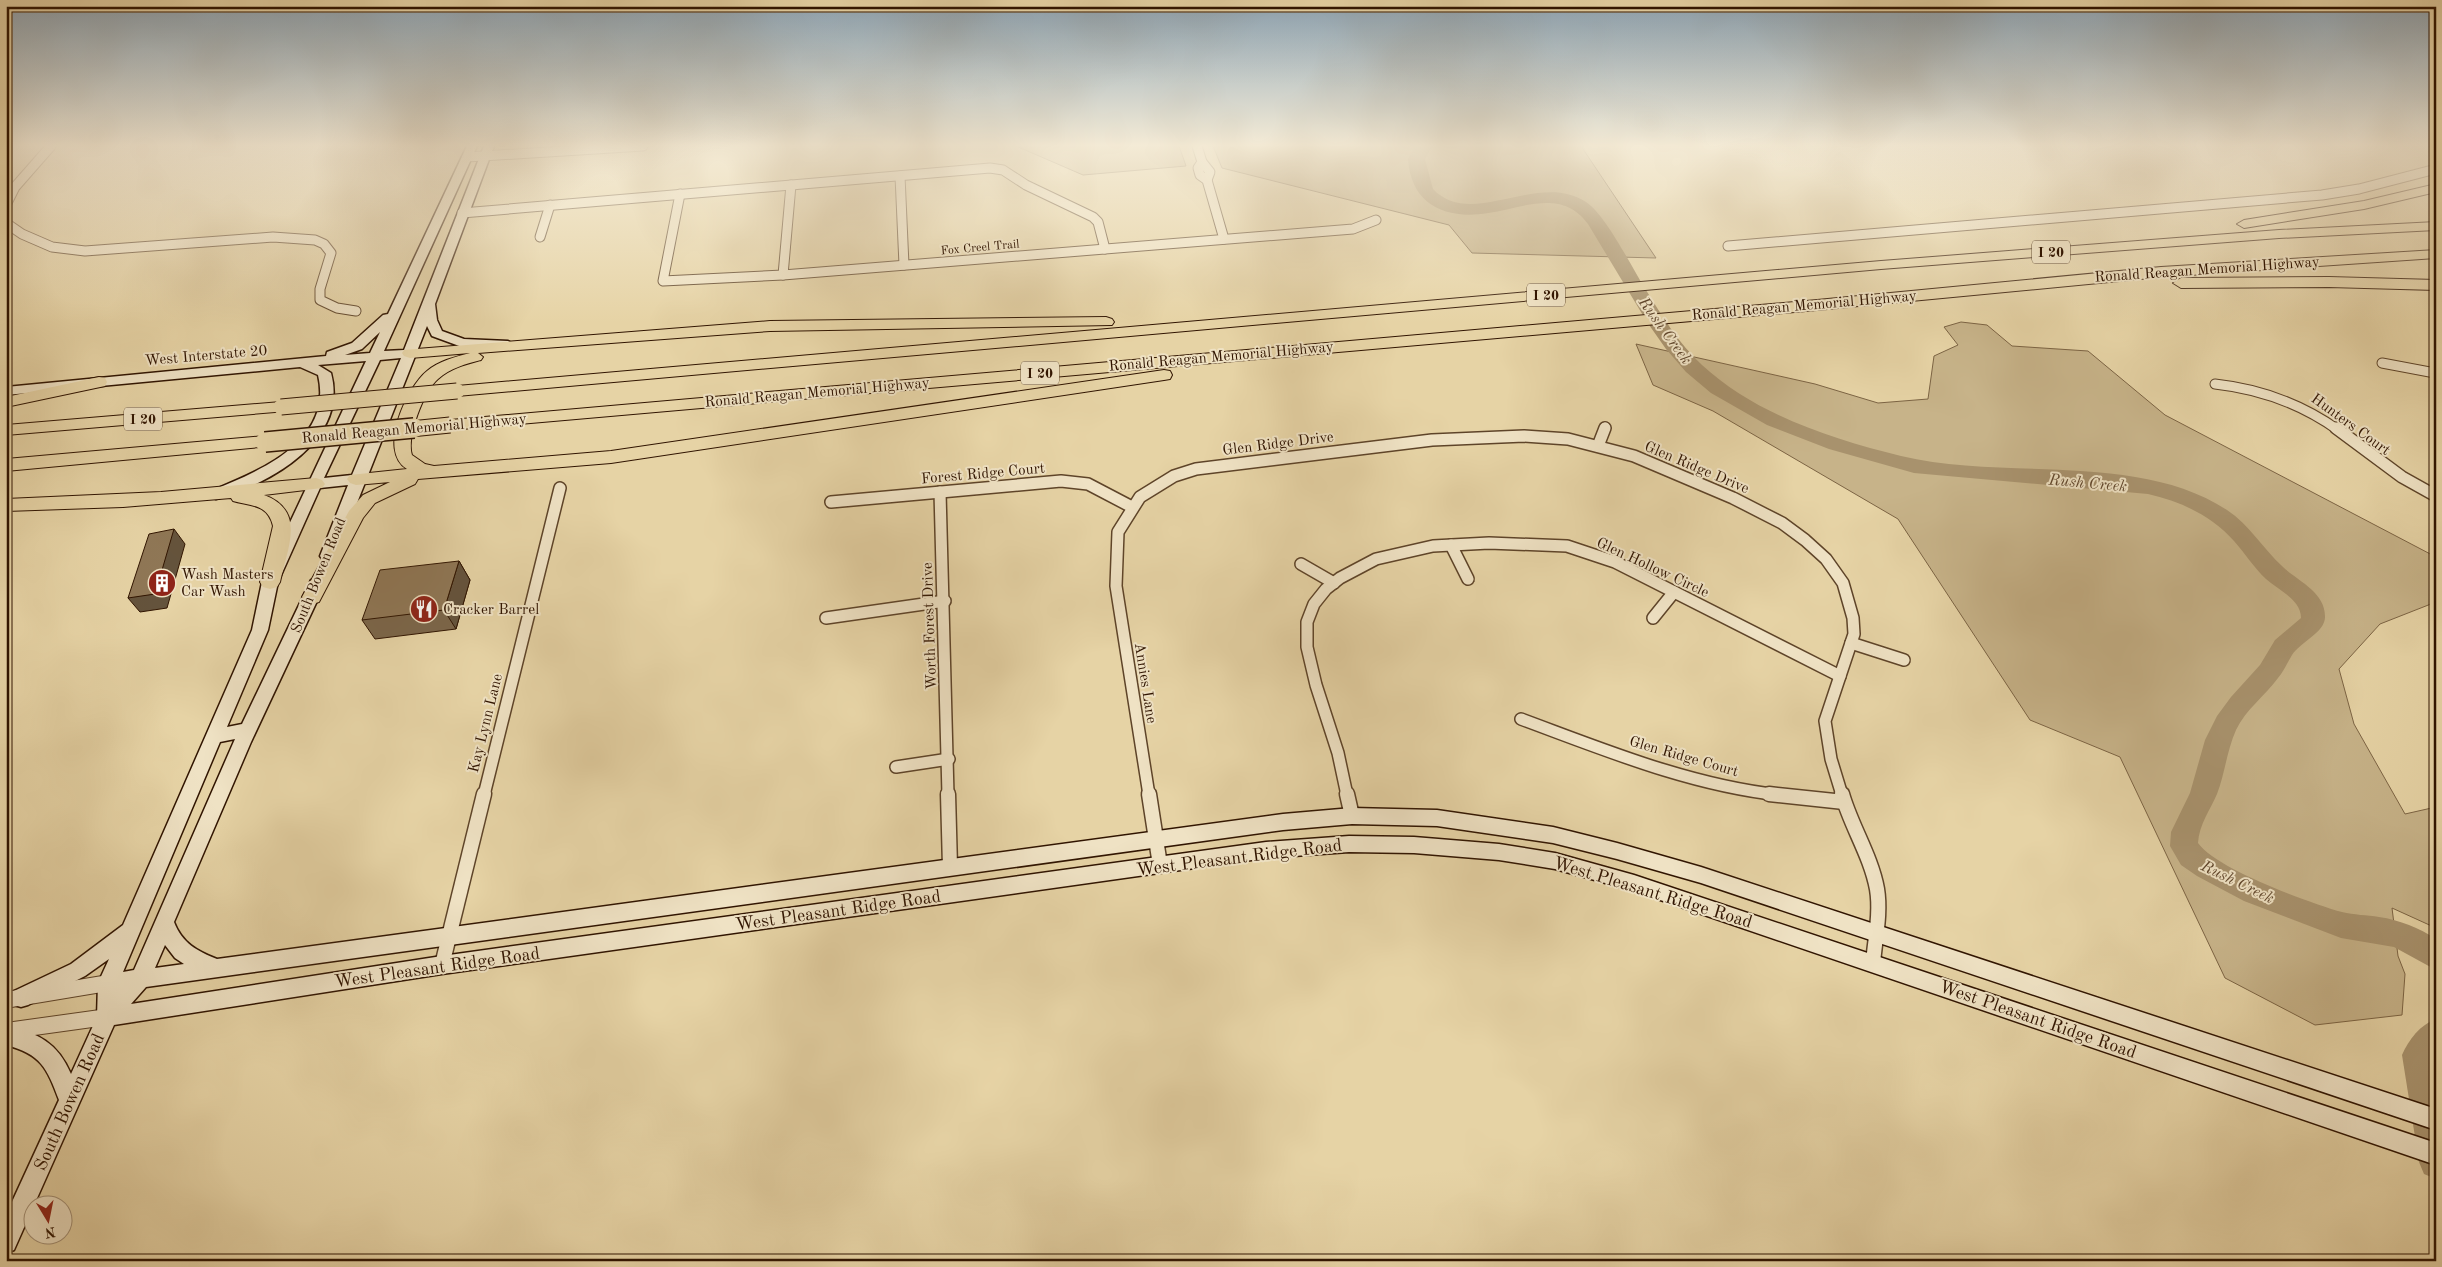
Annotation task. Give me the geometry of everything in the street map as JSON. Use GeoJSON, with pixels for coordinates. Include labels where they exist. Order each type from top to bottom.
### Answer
{"type":"FeatureCollection","features":[{"type":"Feature","properties":{"kind":"highway"},"geometry":{"type":"LineString","coordinates":[[1881,265],[2013,247],[2215,228],[2362,205]]}},
{"type":"Feature","properties":{"kind":"highway","name":"Ronald Reagan Memorial Highway"},"geometry":{"type":"LineString","coordinates":[[6,430],[1881,265],[2269,234],[2436,226]]}},
{"type":"Feature","properties":{"kind":"highway","name":"Ronald Reagan Memorial Highway"},"geometry":{"type":"LineString","coordinates":[[6,465],[1556,328],[2160,272],[2436,254]]}},
{"type":"Feature","properties":{"kind":"highway"},"geometry":{"type":"LineString","coordinates":[[1817,304],[1971,298],[2159,283],[2329,282],[2436,285]]}},
{"type":"Feature","properties":{"kind":"highway"},"geometry":{"type":"LineString","coordinates":[[410,354],[770,326],[1132,321],[1338,306],[1488,300]]}},
{"type":"Feature","properties":{"kind":"highway"},"geometry":{"type":"LineString","coordinates":[[356,479],[602,458],[712,444],[1126,380],[1238,365],[1391,350],[1556,328]]}},
{"type":"Feature","properties":{"kind":"highway"},"geometry":{"type":"LineString","coordinates":[[433,472],[410,464],[402,455],[400,449],[402,433],[426,380],[448,365],[513,345]]}},
{"type":"Feature","properties":{"kind":"highway"},"geometry":{"type":"LineString","coordinates":[[6,402],[99,382]]}},
{"type":"Feature","properties":{"kind":"highway"},"geometry":{"type":"LineString","coordinates":[[312,597],[355,515],[369,499],[409,480],[466,470]]}},
{"type":"Feature","properties":{"kind":"highway"},"geometry":{"type":"LineString","coordinates":[[6,505],[66,504],[212,495],[316,484]]}},
{"type":"Feature","properties":{"kind":"highway"},"geometry":{"type":"LineString","coordinates":[[212,495],[259,500],[275,508],[283,520],[270,582]]}},
{"type":"Feature","properties":{"kind":"main road","name":"South Bowen Road"},"geometry":{"type":"LineString","coordinates":[[107,1016],[108,983],[260,630],[270,582],[395,311],[447,205]]}},
{"type":"Feature","properties":{"kind":"main road","name":"South Bowen Road"},"geometry":{"type":"LineString","coordinates":[[6,1242],[107,1016],[140,979],[248,730],[312,597],[356,479],[410,354],[465,205]]}},
{"type":"Feature","properties":{"kind":"main road"},"geometry":{"type":"LineString","coordinates":[[429,304],[431,320],[438,332],[449,338],[462,343],[513,345]]}},
{"type":"Feature","properties":{"kind":"main road"},"geometry":{"type":"LineString","coordinates":[[305,362],[357,346],[395,311]]}},
{"type":"Feature","properties":{"kind":"main road","name":"West Interstate 20"},"geometry":{"type":"LineString","coordinates":[[6,390],[410,354]]}},
{"type":"Feature","properties":{"kind":"main road"},"geometry":{"type":"LineString","coordinates":[[212,495],[278,467],[298,452],[316,429],[326,398],[327,382],[324,373],[305,362]]}},
{"type":"Feature","properties":{"kind":"main road"},"geometry":{"type":"LineString","coordinates":[[316,484],[356,479]]}},
{"type":"Feature","properties":{"kind":"main road"},"geometry":{"type":"LineString","coordinates":[[214,737],[248,730]]}},
{"type":"Feature","properties":{"kind":"main road","name":"West Pleasant Ridge Road"},"geometry":{"type":"LineString","coordinates":[[108,983],[1283,822],[1352,816],[1437,818],[1553,835],[1701,875],[2436,1120]]}},
{"type":"Feature","properties":{"kind":"main road","name":"West Pleasant Ridge Road"},"geometry":{"type":"LineString","coordinates":[[107,1016],[442,965],[1266,850],[1349,844],[1414,845],[1499,852],[1555,861],[1634,882],[2436,1154]]}},
{"type":"Feature","properties":{"kind":"main road"},"geometry":{"type":"LineString","coordinates":[[164,921],[170,938],[179,950],[216,968]]}},
{"type":"Feature","properties":{"kind":"main road"},"geometry":{"type":"LineString","coordinates":[[14,999],[78,970],[132,929]]}},
{"type":"Feature","properties":{"kind":"main road"},"geometry":{"type":"LineString","coordinates":[[6,1035],[22,1039],[44,1049],[53,1061],[69,1099]]}},
{"type":"Feature","properties":{"kind":"street"},"geometry":{"type":"LineString","coordinates":[[462,213],[549,205]]}},
{"type":"Feature","properties":{"kind":"street"},"geometry":{"type":"LineString","coordinates":[[540,237],[550,205]]}},
{"type":"Feature","properties":{"kind":"street","name":"Fox Creel Trail"},"geometry":{"type":"LineString","coordinates":[[678,205],[663,281],[783,275],[1353,229],[1376,220]]}},
{"type":"Feature","properties":{"kind":"street"},"geometry":{"type":"LineString","coordinates":[[783,275],[789,205]]}},
{"type":"Feature","properties":{"kind":"street"},"geometry":{"type":"LineString","coordinates":[[901,205],[904,265]]}},
{"type":"Feature","properties":{"kind":"street"},"geometry":{"type":"LineString","coordinates":[[1065,205],[1098,222],[1105,249]]}},
{"type":"Feature","properties":{"kind":"street"},"geometry":{"type":"LineString","coordinates":[[1214,205],[1224,240]]}},
{"type":"Feature","properties":{"kind":"street"},"geometry":{"type":"LineString","coordinates":[[1728,246],[2204,205]]}},
{"type":"Feature","properties":{"kind":"street"},"geometry":{"type":"LineString","coordinates":[[6,223],[22,234],[33,237],[52,247],[85,251],[273,237],[315,240],[324,244],[331,253],[320,290],[320,300],[337,308],[356,311]]}},
{"type":"Feature","properties":{"kind":"street"},"geometry":{"type":"LineString","coordinates":[[2382,363],[2435,375],[2436,359]]}},
{"type":"Feature","properties":{"kind":"street","name":"Hunters Court"},"geometry":{"type":"LineString","coordinates":[[2215,384],[2265,394],[2299,405],[2322,419],[2396,475],[2436,496]]}},
{"type":"Feature","properties":{"kind":"street"},"geometry":{"type":"LineString","coordinates":[[1598,446],[1605,427]]}},
{"type":"Feature","properties":{"kind":"street","name":"Glen Ridge Drive"},"geometry":{"type":"LineString","coordinates":[[1132,508],[1140,497],[1154,487],[1174,476],[1196,469],[1432,440],[1524,436],[1568,439],[1634,456],[1733,498],[1782,523],[1826,559],[1843,583],[1853,618],[1854,634],[1825,720],[1830,759],[1844,802],[1873,873],[1878,910],[1873,963]]}},
{"type":"Feature","properties":{"kind":"street","name":"Forest Ridge Court"},"geometry":{"type":"LineString","coordinates":[[831,502],[1061,481],[1088,484],[1132,508]]}},
{"type":"Feature","properties":{"kind":"street","name":"Kay Lynn Lane"},"geometry":{"type":"LineString","coordinates":[[442,965],[560,488]]}},
{"type":"Feature","properties":{"kind":"street","name":"Worth Forest Drive"},"geometry":{"type":"LineString","coordinates":[[940,492],[949,760],[950,867]]}},
{"type":"Feature","properties":{"kind":"street","name":"Annies Lane"},"geometry":{"type":"LineString","coordinates":[[1132,508],[1118,532],[1116,586],[1160,865]]}},
{"type":"Feature","properties":{"kind":"street","name":"Glen Hollow Circle"},"geometry":{"type":"LineString","coordinates":[[1352,816],[1338,753],[1316,685],[1307,647],[1307,622],[1314,604],[1334,583],[1376,559],[1433,546],[1539,544],[1567,546],[1615,562],[1840,676]]}},
{"type":"Feature","properties":{"kind":"street"},"geometry":{"type":"LineString","coordinates":[[1452,545],[1468,579]]}},
{"type":"Feature","properties":{"kind":"street"},"geometry":{"type":"LineString","coordinates":[[1302,564],[1334,583]]}},
{"type":"Feature","properties":{"kind":"street"},"geometry":{"type":"LineString","coordinates":[[1653,618],[1674,592]]}},
{"type":"Feature","properties":{"kind":"street"},"geometry":{"type":"LineString","coordinates":[[826,618],[944,601]]}},
{"type":"Feature","properties":{"kind":"street"},"geometry":{"type":"LineString","coordinates":[[1851,643],[1904,660]]}},
{"type":"Feature","properties":{"kind":"street","name":"Glen Ridge Court"},"geometry":{"type":"LineString","coordinates":[[1521,719],[1597,747],[1703,781],[1750,791],[1844,802]]}},
{"type":"Feature","properties":{"kind":"street"},"geometry":{"type":"LineString","coordinates":[[896,767],[949,760]]}},
{"type":"Feature","properties":{"kind":"street","name":"West Pleasant Ridge Road"},"geometry":{"type":"LineString","coordinates":[[14,999],[108,983]]}},
{"type":"Feature","properties":{"kind":"street","name":"West Pleasant Ridge Road"},"geometry":{"type":"LineString","coordinates":[[6,1030],[107,1016]]}},
{"type":"Feature","properties":{"kind":"shaded area"},"geometry":{"type":"Polygon","coordinates":[[[1370,205],[1621,205],[1656,258],[1472,253],[1449,225],[1370,205]]]}},
{"type":"Feature","properties":{"kind":"shaded area"},"geometry":{"type":"Polygon","coordinates":[[[1961,322],[1987,325],[2012,346],[2088,351],[2165,415],[2436,557],[2436,602],[2380,624],[2339,669],[2354,724],[2405,814],[2436,807],[2436,928],[2392,908],[2398,956],[2405,974],[2402,1015],[2315,1025],[2225,978],[2120,757],[2030,720],[1898,519],[1713,411],[1653,385],[1636,344],[1815,384],[1878,403],[1928,399],[1934,356],[1958,345],[1944,327],[1961,322]]]}},
{"type":"Feature","properties":{"kind":"building"},"geometry":{"type":"Polygon","coordinates":[[[174,529],[155,594],[128,598],[149,534],[174,529]]]}},
{"type":"Feature","properties":{"kind":"building"},"geometry":{"type":"Polygon","coordinates":[[[459,561],[444,610],[362,620],[380,570],[459,561]]]}},
{"type":"Feature","properties":{"kind":"waterway","name":"Rush Creek"},"geometry":{"type":"LineString","coordinates":[[1445,205],[1459,209],[1479,209],[1501,205]]}},
{"type":"Feature","properties":{"kind":"waterway","name":"Rush Creek"},"geometry":{"type":"LineString","coordinates":[[1579,205],[1597,224],[1626,275],[1673,345],[1694,368],[1718,388],[1745,406],[1775,421],[1837,445],[1914,466],[2110,481],[2148,486],[2184,497],[2202,505],[2229,522],[2266,565],[2306,599],[2311,605],[2313,621],[2284,646],[2269,672],[2240,704],[2226,723],[2219,740],[2206,786],[2185,832],[2184,846],[2191,856],[2207,868],[2254,892],[2341,925],[2387,931],[2399,935],[2436,956]]}},
{"type":"Feature","properties":{"kind":"waterway","name":"Rush Creek"},"geometry":{"type":"LineString","coordinates":[[2436,1034],[2418,1055],[2436,1162]]}},
{"type":"Feature","properties":{"kind":"place","name":"Wash Masters Car Wash"},"geometry":{"type":"Point","coordinates":[162,583]}},
{"type":"Feature","properties":{"kind":"place","name":"Cracker Barrel"},"geometry":{"type":"Point","coordinates":[424,609]}}]}
